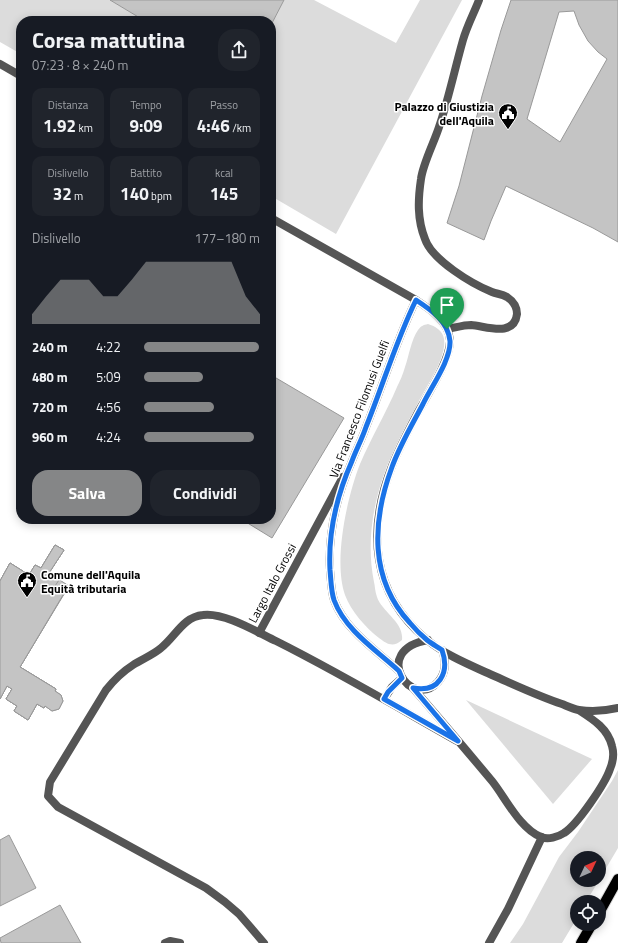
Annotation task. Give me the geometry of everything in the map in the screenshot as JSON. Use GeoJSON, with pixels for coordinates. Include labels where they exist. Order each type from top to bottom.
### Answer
{"type":"FeatureCollection","features":[{"type":"Feature","properties":{"kind":"main road"},"geometry":{"type":"LineString","coordinates":[[606,900],[618,879]]}},
{"type":"Feature","properties":{"kind":"main road"},"geometry":{"type":"LineString","coordinates":[[581,943],[588,931]]}},
{"type":"Feature","properties":{"kind":"street"},"geometry":{"type":"LineString","coordinates":[[447,329],[468,325],[498,330],[506,329],[512,324],[517,316],[516,308],[512,301],[506,296],[492,292],[454,270],[436,255],[425,240],[418,204],[421,177],[440,124],[464,38],[479,0]]}},
{"type":"Feature","properties":{"kind":"street"},"geometry":{"type":"LineString","coordinates":[[0,64],[16,73]]}},
{"type":"Feature","properties":{"kind":"street"},"geometry":{"type":"LineString","coordinates":[[276,221],[416,300],[433,311],[447,329],[450,341],[447,358],[403,442],[392,466],[384,492],[377,530],[377,549],[381,570],[389,595],[402,615],[428,640],[442,650],[462,661],[546,699],[578,710],[601,726],[613,747],[613,758],[606,779],[580,817],[566,832],[549,838],[542,837],[512,902],[489,943]]}},
{"type":"Feature","properties":{"kind":"street","name":"Via Francesco Filomusi Guelfi"},"geometry":{"type":"LineString","coordinates":[[413,688],[407,684],[400,675],[351,628],[340,613],[334,600],[330,557],[333,519],[340,492],[366,428],[400,335],[416,300]]}},
{"type":"Feature","properties":{"kind":"street","name":"Largo Italo Grossi"},"geometry":{"type":"LineString","coordinates":[[351,462],[259,633],[324,666],[458,741]]}},
{"type":"Feature","properties":{"kind":"street"},"geometry":{"type":"LineString","coordinates":[[259,633],[243,624],[219,616],[203,614],[184,622],[173,637],[161,648],[132,665],[118,676],[110,686],[50,782],[48,796],[58,806],[206,888],[239,914],[264,943]]}},
{"type":"Feature","properties":{"kind":"street"},"geometry":{"type":"LineString","coordinates":[[384,699],[400,675],[398,664],[400,656],[411,645],[428,640]]}},
{"type":"Feature","properties":{"kind":"street"},"geometry":{"type":"LineString","coordinates":[[413,688],[428,688],[436,685],[441,679],[445,665],[442,650]]}},
{"type":"Feature","properties":{"kind":"street","name":"Largo Italo Grossi"},"geometry":{"type":"LineString","coordinates":[[413,688],[493,782],[523,823],[534,833],[542,837]]}},
{"type":"Feature","properties":{"kind":"street"},"geometry":{"type":"LineString","coordinates":[[578,710],[599,711],[618,708]]}},
{"type":"Feature","properties":{"kind":"street"},"geometry":{"type":"LineString","coordinates":[[165,943],[180,943]]}},
{"type":"Feature","properties":{"kind":"shaded area"},"geometry":{"type":"Polygon","coordinates":[[[0,0],[110,0],[137,16],[16,16],[16,51],[0,42],[0,0]]]}},
{"type":"Feature","properties":{"kind":"shaded area"},"geometry":{"type":"Polygon","coordinates":[[[284,0],[314,0],[396,43],[420,0],[462,0],[336,234],[276,199],[276,16],[284,0]]]}},
{"type":"Feature","properties":{"kind":"shaded area"},"geometry":{"type":"Polygon","coordinates":[[[428,324],[438,329],[443,336],[444,346],[442,354],[435,372],[406,426],[387,466],[378,494],[372,523],[371,552],[376,595],[383,608],[400,628],[402,634],[402,640],[396,644],[390,644],[379,638],[364,624],[351,607],[345,595],[340,565],[343,529],[350,494],[360,464],[400,380],[416,334],[423,325],[428,324]]]}},
{"type":"Feature","properties":{"kind":"shaded area"},"geometry":{"type":"Polygon","coordinates":[[[466,700],[592,759],[553,804],[466,700]]]}},
{"type":"Feature","properties":{"kind":"shaded area"},"geometry":{"type":"Polygon","coordinates":[[[618,770],[618,848],[606,868],[606,851],[570,851],[570,887],[595,887],[590,895],[570,895],[570,930],[562,943],[510,943],[523,924],[559,857],[578,832],[618,770]]]}},
{"type":"Feature","properties":{"kind":"building"},"geometry":{"type":"Polygon","coordinates":[[[110,0],[284,0],[276,16],[137,16],[110,0]]]}},
{"type":"Feature","properties":{"kind":"building","name":"Palazzo di Giustizia dell'Aquila"},"geometry":{"type":"Polygon","coordinates":[[[511,0],[618,0],[618,242],[593,228],[506,186],[484,240],[447,223],[459,186],[501,30],[511,0]],[[574,11],[559,12],[527,119],[560,142],[607,59],[588,41],[579,25],[574,11]]]}},
{"type":"Feature","properties":{"kind":"building"},"geometry":{"type":"Polygon","coordinates":[[[276,378],[344,418],[272,538],[249,524],[276,524],[276,378]]]}},
{"type":"Feature","properties":{"kind":"building"},"geometry":{"type":"Polygon","coordinates":[[[55,545],[64,550],[49,573],[59,580],[53,589],[63,595],[20,667],[56,689],[44,708],[37,704],[28,720],[14,711],[17,706],[6,699],[12,689],[7,686],[0,699],[0,581],[10,563],[29,575],[35,565],[41,568],[55,545]]]}},
{"type":"Feature","properties":{"kind":"building"},"geometry":{"type":"Polygon","coordinates":[[[55,545],[64,550],[49,573],[59,580],[53,589],[63,595],[20,667],[56,689],[44,708],[37,704],[28,720],[14,711],[17,706],[6,699],[12,689],[0,682],[0,581],[10,563],[29,575],[35,565],[41,568],[55,545]]]}},
{"type":"Feature","properties":{"kind":"building"},"geometry":{"type":"Polygon","coordinates":[[[55,545],[64,550],[49,573],[69,586],[20,667],[56,689],[55,691],[61,695],[63,701],[59,709],[52,711],[45,706],[44,708],[37,704],[28,720],[14,711],[17,706],[6,699],[12,689],[7,686],[0,699],[0,581],[10,563],[29,575],[35,565],[41,568],[55,545]]]}},
{"type":"Feature","properties":{"kind":"building"},"geometry":{"type":"Polygon","coordinates":[[[55,545],[64,550],[49,573],[59,580],[53,589],[63,595],[20,667],[56,689],[55,691],[61,695],[63,701],[59,709],[52,711],[45,706],[44,708],[37,704],[28,720],[14,711],[17,706],[6,699],[12,689],[7,686],[0,699],[0,581],[10,563],[29,575],[35,565],[41,568],[55,545]]]}},
{"type":"Feature","properties":{"kind":"building"},"geometry":{"type":"Polygon","coordinates":[[[9,835],[36,888],[0,906],[0,840],[9,835]]]}},
{"type":"Feature","properties":{"kind":"building"},"geometry":{"type":"Polygon","coordinates":[[[60,905],[81,943],[1,943],[0,938],[60,905]]]}},
{"type":"Feature","properties":{"kind":"place","name":"Palazzo di Giustizia dell'Aquila"},"geometry":{"type":"Point","coordinates":[508,130]}},
{"type":"Feature","properties":{"kind":"place","name":"Comune dell'Aquila Equità tributaria"},"geometry":{"type":"Point","coordinates":[27,598]}},
{"type":"Feature","properties":{"kind":"route"},"geometry":{"type":"LineString","coordinates":[[416,300],[433,311],[447,329],[450,341],[447,358],[392,466],[380,512],[377,530],[377,549],[381,570],[389,595],[402,615],[418,632],[442,650],[445,657],[444,672],[436,685],[421,689],[413,688],[458,741],[384,699],[388,692],[402,678],[399,671],[351,628],[340,613],[334,600],[330,557],[333,519],[340,492],[366,428],[394,350],[416,300]]}}]}
